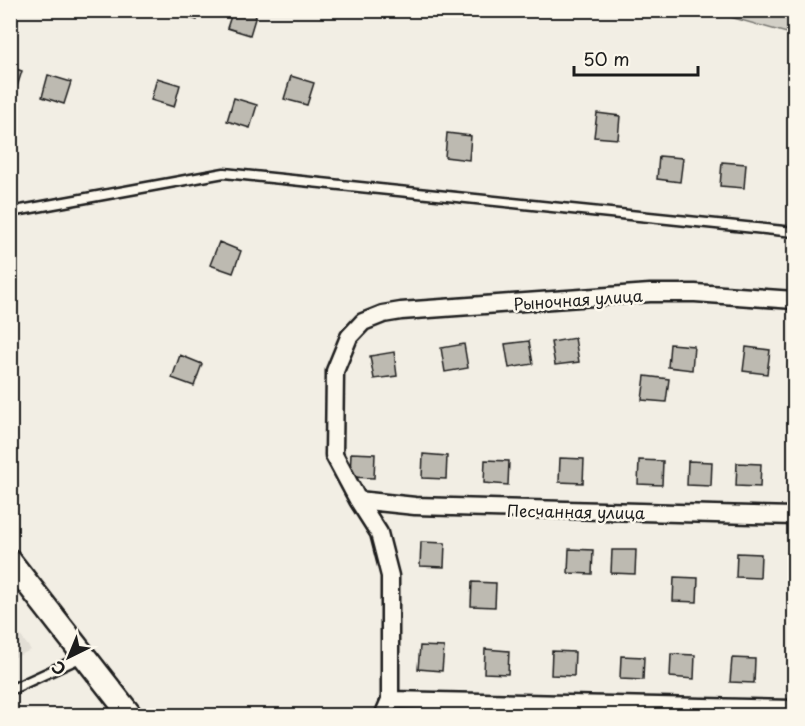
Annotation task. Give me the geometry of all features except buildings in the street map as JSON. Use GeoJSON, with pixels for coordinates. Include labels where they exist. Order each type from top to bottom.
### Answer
{"type":"FeatureCollection","features":[{"type":"Feature","properties":{"kind":"street","name":"Рыночная улица"},"geometry":{"type":"LineString","coordinates":[[358,500],[334,455],[335,371],[349,337],[363,322],[383,314],[401,311],[650,293],[695,293],[795,300]]}},
{"type":"Feature","properties":{"kind":"street","name":"Песчанная улица"},"geometry":{"type":"LineString","coordinates":[[358,500],[415,506],[795,516]]}},
{"type":"Feature","properties":{"kind":"street"},"geometry":{"type":"LineString","coordinates":[[358,500],[379,533],[390,576],[390,700],[383,716]]}},
{"type":"Feature","properties":{"kind":"street"},"geometry":{"type":"LineString","coordinates":[[10,561],[131,716]]}},
{"type":"Feature","properties":{"kind":"street"},"geometry":{"type":"LineString","coordinates":[[390,700],[795,708]]}},
{"type":"Feature","properties":{"kind":"lane"},"geometry":{"type":"LineString","coordinates":[[10,212],[224,173],[795,232]]}},
{"type":"Feature","properties":{"kind":"lane"},"geometry":{"type":"LineString","coordinates":[[10,690],[85,656]]}},
{"type":"Feature","properties":{"kind":"shaded area"},"geometry":{"type":"Polygon","coordinates":[[[709,11],[794,11],[794,35],[709,11]]]}},
{"type":"Feature","properties":{"kind":"shaded area"},"geometry":{"type":"Polygon","coordinates":[[[11,623],[31,650],[10,659],[11,623]]]}}]}
